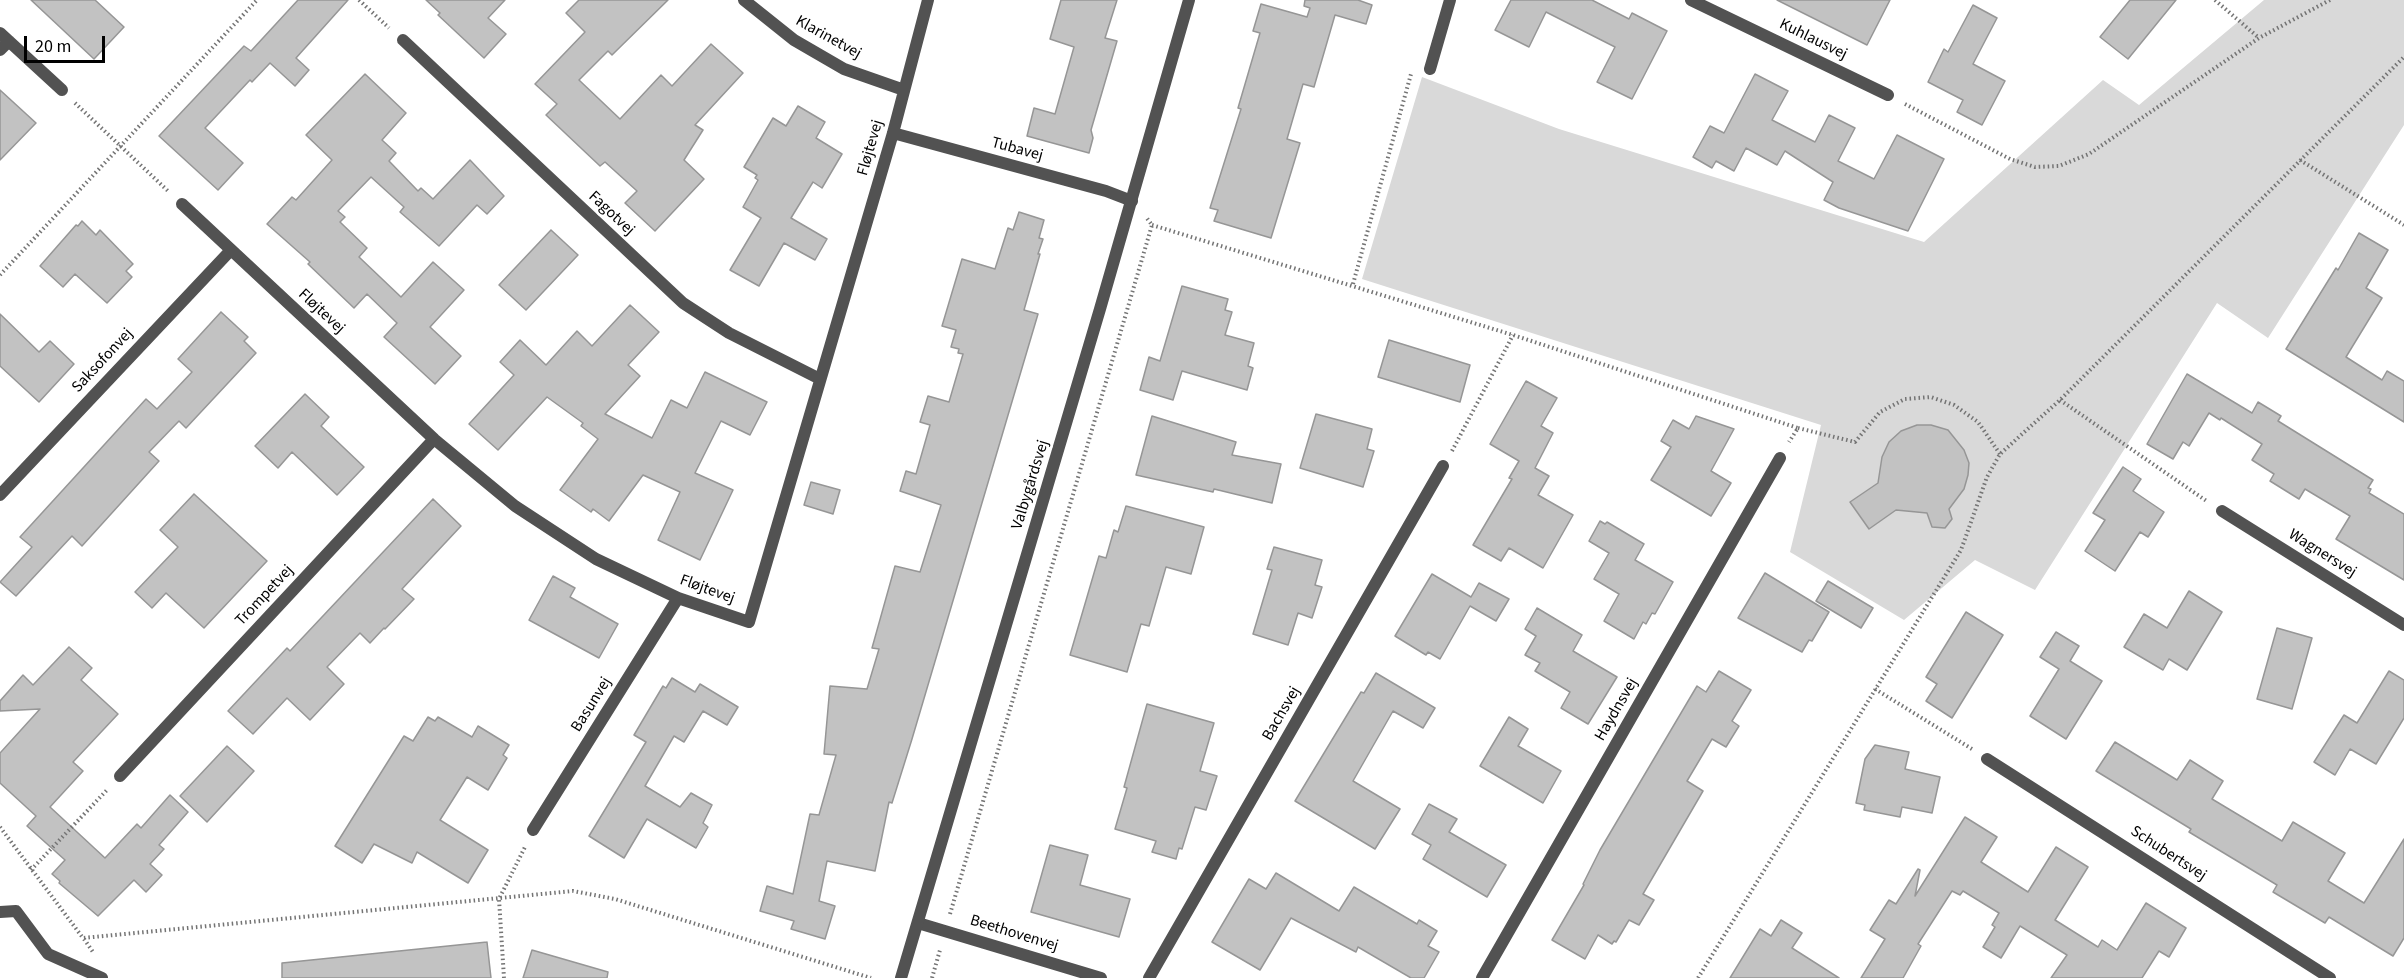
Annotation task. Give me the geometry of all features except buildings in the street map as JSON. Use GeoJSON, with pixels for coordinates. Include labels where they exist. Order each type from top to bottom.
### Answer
{"type":"FeatureCollection","features":[{"type":"Feature","properties":{"kind":"street","name":"Klarinetvej"},"geometry":{"type":"LineString","coordinates":[[744,0],[794,40],[844,69],[904,90]]}},
{"type":"Feature","properties":{"kind":"street","name":"Fløjtevej"},"geometry":{"type":"LineString","coordinates":[[182,204],[434,439],[515,506],[596,559],[678,598],[748,622],[893,134],[928,0]]}},
{"type":"Feature","properties":{"kind":"street","name":"Valbygårdsvej"},"geometry":{"type":"LineString","coordinates":[[901,978],[1190,0]]}},
{"type":"Feature","properties":{"kind":"street"},"geometry":{"type":"LineString","coordinates":[[1430,69],[1450,0]]}},
{"type":"Feature","properties":{"kind":"street","name":"Kuhlausvej"},"geometry":{"type":"LineString","coordinates":[[1690,0],[1888,95]]}},
{"type":"Feature","properties":{"kind":"street","name":"Fagotvej"},"geometry":{"type":"LineString","coordinates":[[403,40],[683,303],[729,333],[820,379]]}},
{"type":"Feature","properties":{"kind":"street"},"geometry":{"type":"LineString","coordinates":[[3,41],[62,90]]}},
{"type":"Feature","properties":{"kind":"street","name":"Tubavej"},"geometry":{"type":"LineString","coordinates":[[893,134],[1106,191],[1132,201]]}},
{"type":"Feature","properties":{"kind":"street","name":"Saksofonvej"},"geometry":{"type":"LineString","coordinates":[[0,495],[231,250]]}},
{"type":"Feature","properties":{"kind":"street","name":"Trompetvej"},"geometry":{"type":"LineString","coordinates":[[120,776],[434,439]]}},
{"type":"Feature","properties":{"kind":"street","name":"Haydnsvej"},"geometry":{"type":"LineString","coordinates":[[1482,978],[1780,458]]}},
{"type":"Feature","properties":{"kind":"street","name":"Bachsvej"},"geometry":{"type":"LineString","coordinates":[[1149,978],[1443,466]]}},
{"type":"Feature","properties":{"kind":"street","name":"Wagnersvej"},"geometry":{"type":"LineString","coordinates":[[2222,511],[2404,625]]}},
{"type":"Feature","properties":{"kind":"street","name":"Basunvej"},"geometry":{"type":"LineString","coordinates":[[533,830],[678,598]]}},
{"type":"Feature","properties":{"kind":"street","name":"Schubertsvej"},"geometry":{"type":"LineString","coordinates":[[1987,759],[2330,978]]}},
{"type":"Feature","properties":{"kind":"street"},"geometry":{"type":"LineString","coordinates":[[0,912],[16,911],[48,954],[102,978]]}},
{"type":"Feature","properties":{"kind":"street","name":"Beethovenvej"},"geometry":{"type":"LineString","coordinates":[[918,923],[1101,978]]}},
{"type":"Feature","properties":{"kind":"path"},"geometry":{"type":"LineString","coordinates":[[0,275],[257,0]]}},
{"type":"Feature","properties":{"kind":"path"},"geometry":{"type":"LineString","coordinates":[[359,0],[403,40]]}},
{"type":"Feature","properties":{"kind":"path"},"geometry":{"type":"LineString","coordinates":[[2215,0],[2259,38]]}},
{"type":"Feature","properties":{"kind":"path"},"geometry":{"type":"LineString","coordinates":[[1888,95],[2010,159],[2035,167],[2059,166],[2090,154],[2259,38],[2330,0]]}},
{"type":"Feature","properties":{"kind":"path"},"geometry":{"type":"LineString","coordinates":[[1699,977],[1961,550],[1987,477],[2000,453],[2060,400],[2404,57]]}},
{"type":"Feature","properties":{"kind":"path"},"geometry":{"type":"LineString","coordinates":[[1353,284],[1412,72],[1430,69]]}},
{"type":"Feature","properties":{"kind":"path"},"geometry":{"type":"LineString","coordinates":[[62,90],[182,204]]}},
{"type":"Feature","properties":{"kind":"path"},"geometry":{"type":"LineString","coordinates":[[2300,160],[2404,225]]}},
{"type":"Feature","properties":{"kind":"path"},"geometry":{"type":"LineString","coordinates":[[1132,201],[1152,225],[1353,284],[1798,428],[1855,442],[1880,412],[1905,399],[1931,397],[1954,405],[1978,422],[2000,453]]}},
{"type":"Feature","properties":{"kind":"path"},"geometry":{"type":"LineString","coordinates":[[932,978],[1152,225]]}},
{"type":"Feature","properties":{"kind":"path"},"geometry":{"type":"LineString","coordinates":[[1443,466],[1513,335]]}},
{"type":"Feature","properties":{"kind":"path"},"geometry":{"type":"LineString","coordinates":[[2060,400],[2222,511]]}},
{"type":"Feature","properties":{"kind":"path"},"geometry":{"type":"LineString","coordinates":[[1780,458],[1798,428]]}},
{"type":"Feature","properties":{"kind":"path"},"geometry":{"type":"LineString","coordinates":[[1875,689],[1987,759]]}},
{"type":"Feature","properties":{"kind":"path"},"geometry":{"type":"LineString","coordinates":[[31,870],[120,776]]}},
{"type":"Feature","properties":{"kind":"path"},"geometry":{"type":"LineString","coordinates":[[0,827],[83,938],[573,891],[615,899],[871,978]]}},
{"type":"Feature","properties":{"kind":"path"},"geometry":{"type":"LineString","coordinates":[[504,978],[499,899],[533,830]]}},
{"type":"Feature","properties":{"kind":"shaded area"},"geometry":{"type":"Polygon","coordinates":[[[2264,0],[2404,0],[2404,125],[2268,338],[2217,303],[2035,590],[1975,560],[1904,620],[1790,552],[1821,425],[1362,279],[1422,77],[1559,129],[1924,242],[2103,80],[2139,105],[2264,0]]]}}]}
